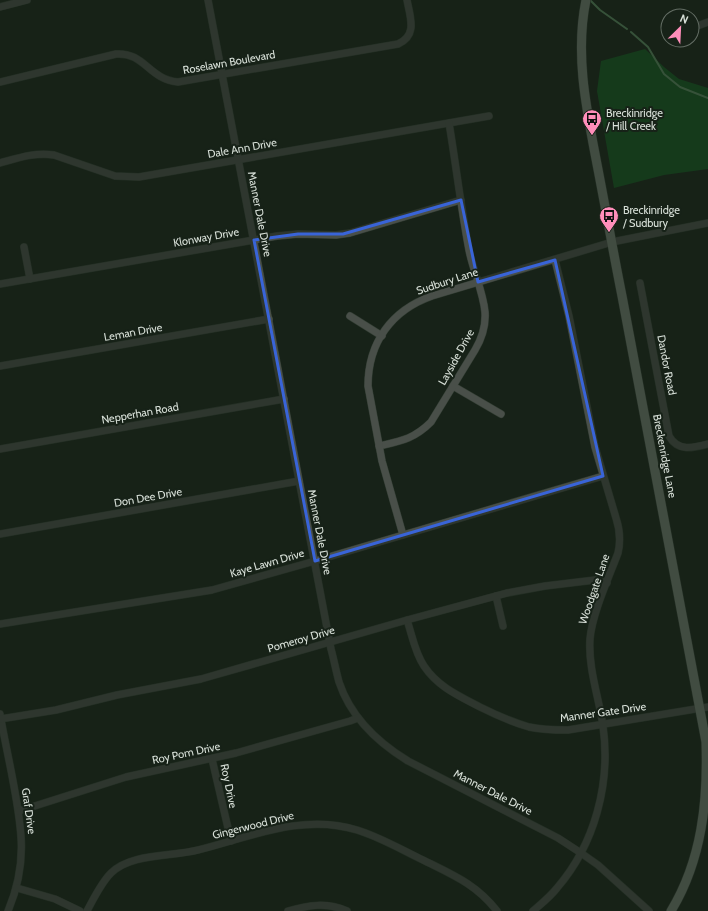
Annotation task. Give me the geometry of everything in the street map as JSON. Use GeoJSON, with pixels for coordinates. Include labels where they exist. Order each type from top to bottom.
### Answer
{"type":"FeatureCollection","features":[{"type":"Feature","properties":{"kind":"main road","name":"Breckenridge Lane"},"geometry":{"type":"LineString","coordinates":[[586,0],[583,15],[582,40],[584,86],[612,242],[704,707],[708,778],[706,809],[691,870],[671,911]]}},
{"type":"Feature","properties":{"kind":"street"},"geometry":{"type":"LineString","coordinates":[[0,7],[27,0]]}},
{"type":"Feature","properties":{"kind":"street","name":"Manner Dale Drive"},"geometry":{"type":"LineString","coordinates":[[208,0],[330,642],[341,686],[347,701],[358,718],[372,735],[383,745],[408,762],[531,824],[581,853],[611,876],[649,911]]}},
{"type":"Feature","properties":{"kind":"street","name":"Roselawn Boulevard"},"geometry":{"type":"LineString","coordinates":[[0,82],[122,53],[135,57],[155,74],[172,81],[222,75],[398,44],[407,38],[411,31],[411,20],[407,0]]}},
{"type":"Feature","properties":{"kind":"street","name":"Dale Ann Drive"},"geometry":{"type":"LineString","coordinates":[[0,163],[36,154],[47,154],[115,176],[131,178],[489,116]]}},
{"type":"Feature","properties":{"kind":"street","name":"Layside Drive"},"geometry":{"type":"LineString","coordinates":[[379,446],[406,440],[422,431],[431,422],[475,350],[483,334],[485,312],[469,250],[449,123]]}},
{"type":"Feature","properties":{"kind":"street","name":"Klonway Drive"},"geometry":{"type":"LineString","coordinates":[[0,284],[254,240],[298,234],[336,235],[350,233],[461,200]]}},
{"type":"Feature","properties":{"kind":"street","name":"Sudbury Lane"},"geometry":{"type":"LineString","coordinates":[[403,535],[379,446],[368,376],[372,354],[390,323],[414,303],[432,296],[612,242],[708,223]]}},
{"type":"Feature","properties":{"kind":"street"},"geometry":{"type":"LineString","coordinates":[[24,247],[30,279]]}},
{"type":"Feature","properties":{"kind":"street","name":"Woodgate Lane"},"geometry":{"type":"LineString","coordinates":[[533,911],[557,889],[581,853],[596,818],[602,793],[605,769],[602,725],[592,667],[590,640],[592,624],[618,553],[620,536],[616,516],[595,447],[569,316],[555,260]]}},
{"type":"Feature","properties":{"kind":"street","name":"Dandor Road"},"geometry":{"type":"LineString","coordinates":[[640,284],[668,431],[671,439],[680,446],[690,448],[708,444]]}},
{"type":"Feature","properties":{"kind":"street"},"geometry":{"type":"LineString","coordinates":[[350,316],[382,336]]}},
{"type":"Feature","properties":{"kind":"street","name":"Leman Drive"},"geometry":{"type":"LineString","coordinates":[[0,366],[269,319]]}},
{"type":"Feature","properties":{"kind":"street"},"geometry":{"type":"LineString","coordinates":[[453,386],[501,414]]}},
{"type":"Feature","properties":{"kind":"street","name":"Nepperhan Road"},"geometry":{"type":"LineString","coordinates":[[0,449],[284,399]]}},
{"type":"Feature","properties":{"kind":"street","name":"Kaye Lawn Drive"},"geometry":{"type":"LineString","coordinates":[[0,624],[212,590],[603,476]]}},
{"type":"Feature","properties":{"kind":"street","name":"Don Dee Drive"},"geometry":{"type":"LineString","coordinates":[[0,534],[299,481]]}},
{"type":"Feature","properties":{"kind":"street","name":"Pomeroy Drive"},"geometry":{"type":"LineString","coordinates":[[0,717],[56,710],[117,695],[201,679],[496,596],[545,586],[595,580],[607,583]]}},
{"type":"Feature","properties":{"kind":"street"},"geometry":{"type":"LineString","coordinates":[[496,596],[503,626]]}},
{"type":"Feature","properties":{"kind":"street","name":"Manner Gate Drive"},"geometry":{"type":"LineString","coordinates":[[407,620],[422,664],[436,681],[454,694],[509,721],[530,727],[550,730],[568,730],[704,707]]}},
{"type":"Feature","properties":{"kind":"street","name":"Graf Drive"},"geometry":{"type":"LineString","coordinates":[[0,717],[19,811],[22,847],[17,888],[8,911]]}},
{"type":"Feature","properties":{"kind":"street","name":"Roy Pom Drive"},"geometry":{"type":"LineString","coordinates":[[19,811],[126,777],[212,759],[300,736],[358,718]]}},
{"type":"Feature","properties":{"kind":"street","name":"Roy Drive"},"geometry":{"type":"LineString","coordinates":[[212,759],[230,841]]}},
{"type":"Feature","properties":{"kind":"street","name":"Gingerwood Drive"},"geometry":{"type":"LineString","coordinates":[[87,911],[107,877],[122,865],[138,859],[181,854],[294,825],[314,823],[338,825],[356,830],[386,842],[465,882],[477,890],[497,911]]}},
{"type":"Feature","properties":{"kind":"street"},"geometry":{"type":"LineString","coordinates":[[17,888],[56,899],[80,911]]}},
{"type":"Feature","properties":{"kind":"street"},"geometry":{"type":"LineString","coordinates":[[288,911],[319,905],[332,906],[347,911]]}},
{"type":"Feature","properties":{"kind":"highlighted area"},"geometry":{"type":"Polygon","coordinates":[[[461,200],[478,282],[555,260],[603,476],[315,561],[254,240],[298,234],[343,234],[461,200]]]}},
{"type":"Feature","properties":{"kind":"green space"},"geometry":{"type":"Polygon","coordinates":[[[645,49],[679,79],[708,88],[708,169],[664,175],[614,188],[597,91],[601,61],[645,49]]]}},
{"type":"Feature","properties":{"kind":"waterway"},"geometry":{"type":"LineString","coordinates":[[590,0],[600,10],[627,29]]}},
{"type":"Feature","properties":{"kind":"waterway"},"geometry":{"type":"LineString","coordinates":[[631,32],[648,47],[664,74],[680,87],[708,98]]}},
{"type":"Feature","properties":{"kind":"place","name":"Breckinridge / Hill Creek"},"geometry":{"type":"Point","coordinates":[592,136]}},
{"type":"Feature","properties":{"kind":"place","name":"Breckinridge / Sudbury"},"geometry":{"type":"Point","coordinates":[609,233]}}]}
